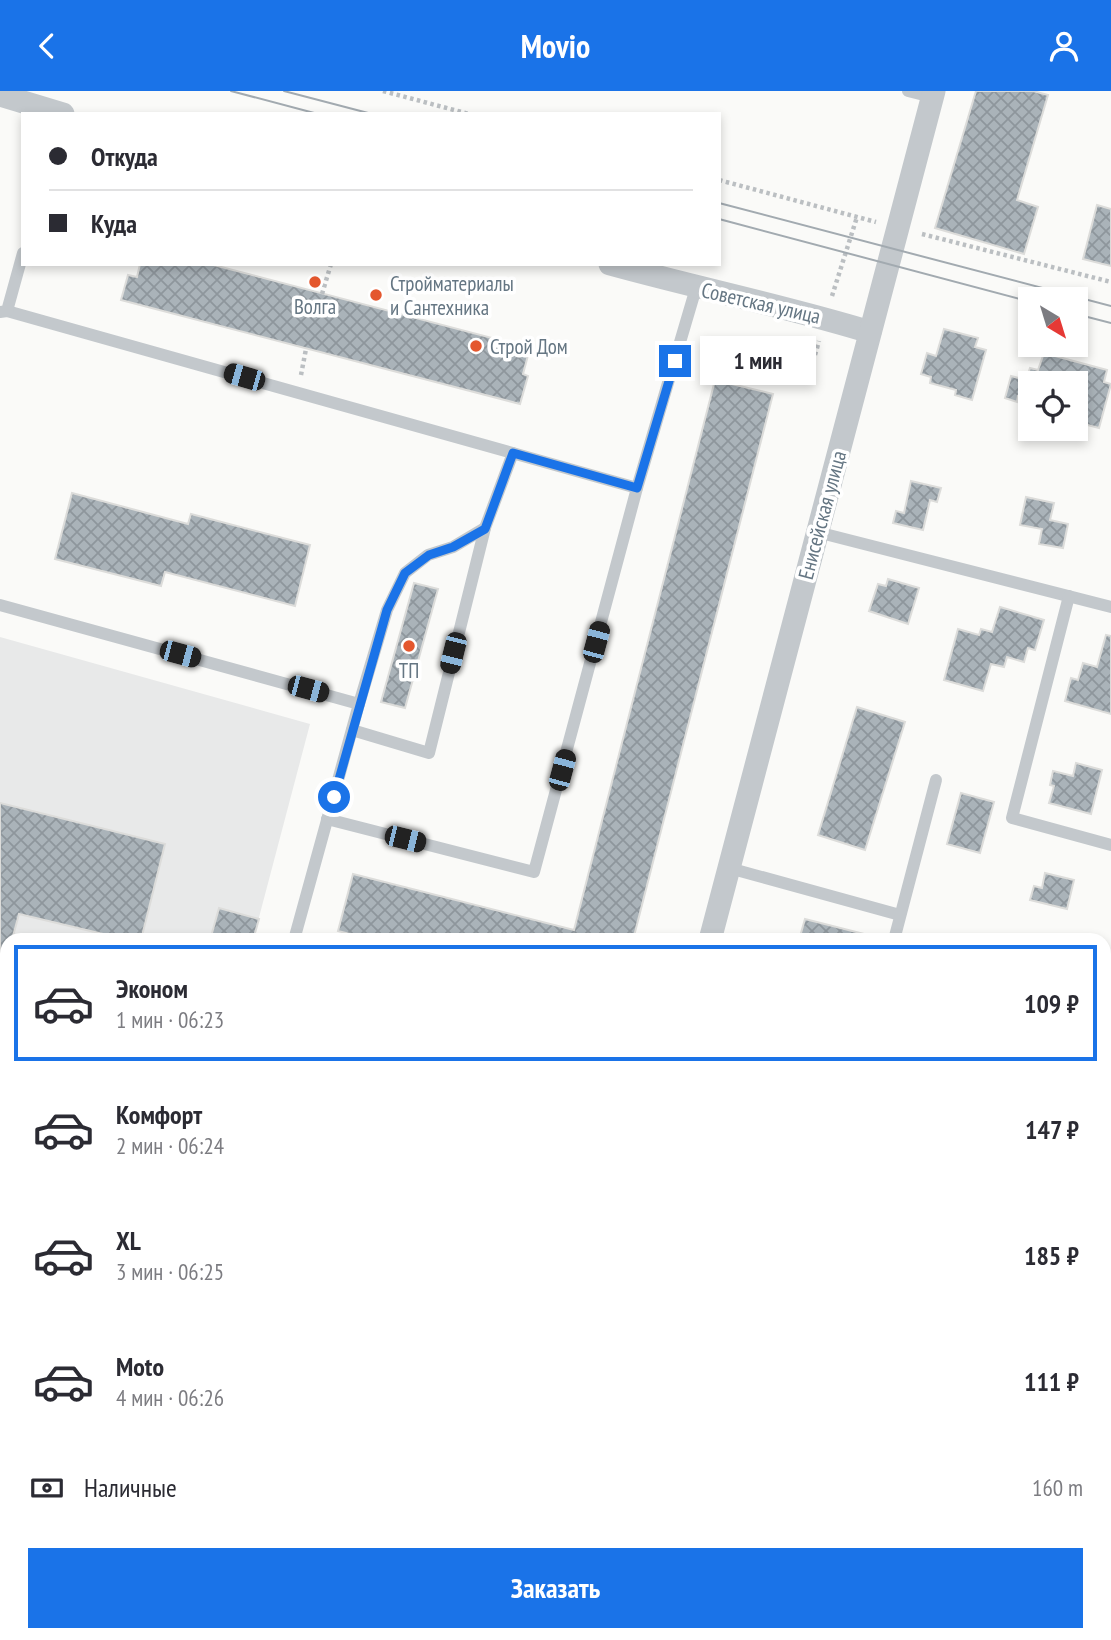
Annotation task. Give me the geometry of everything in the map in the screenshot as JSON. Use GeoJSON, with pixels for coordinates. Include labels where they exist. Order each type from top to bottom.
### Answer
{"type":"FeatureCollection","features":[{"type":"Feature","properties":{"kind":"street","name":"Енисейская улица"},"geometry":{"type":"LineString","coordinates":[[712,933],[933,94]]}},
{"type":"Feature","properties":{"kind":"street"},"geometry":{"type":"LineString","coordinates":[[0,95],[55,112]]}},
{"type":"Feature","properties":{"kind":"street","name":"Советская улица"},"geometry":{"type":"LineString","coordinates":[[617,266],[696,288],[825,318],[870,332]]}},
{"type":"Feature","properties":{"kind":"lane"},"geometry":{"type":"LineString","coordinates":[[908,91],[933,94]]}},
{"type":"Feature","properties":{"kind":"lane"},"geometry":{"type":"LineString","coordinates":[[21,259],[4,311],[637,488]]}},
{"type":"Feature","properties":{"kind":"lane"},"geometry":{"type":"LineString","coordinates":[[327,819],[534,872],[637,488],[696,288]]}},
{"type":"Feature","properties":{"kind":"lane"},"geometry":{"type":"LineString","coordinates":[[352,730],[429,753],[485,529],[513,453]]}},
{"type":"Feature","properties":{"kind":"lane"},"geometry":{"type":"LineString","coordinates":[[296,933],[387,610],[405,573],[429,555],[453,547],[485,529]]}},
{"type":"Feature","properties":{"kind":"lane"},"geometry":{"type":"LineString","coordinates":[[817,533],[1111,607]]}},
{"type":"Feature","properties":{"kind":"lane"},"geometry":{"type":"LineString","coordinates":[[1069,596],[1012,818],[1111,845]]}},
{"type":"Feature","properties":{"kind":"lane"},"geometry":{"type":"LineString","coordinates":[[0,605],[359,703]]}},
{"type":"Feature","properties":{"kind":"lane"},"geometry":{"type":"LineString","coordinates":[[896,933],[936,780]]}},
{"type":"Feature","properties":{"kind":"lane"},"geometry":{"type":"LineString","coordinates":[[729,868],[900,915]]}},
{"type":"Feature","properties":{"kind":"path"},"geometry":{"type":"LineString","coordinates":[[383,91],[462,112]]}},
{"type":"Feature","properties":{"kind":"path"},"geometry":{"type":"LineString","coordinates":[[721,181],[1111,282]]}},
{"type":"Feature","properties":{"kind":"path"},"geometry":{"type":"LineString","coordinates":[[815,355],[857,216]]}},
{"type":"Feature","properties":{"kind":"path"},"geometry":{"type":"LineString","coordinates":[[322,294],[330,266]]}},
{"type":"Feature","properties":{"kind":"shaded area"},"geometry":{"type":"Polygon","coordinates":[[[0,637],[310,724],[255,933],[0,933],[0,637]]]}},
{"type":"Feature","properties":{"kind":"building"},"geometry":{"type":"Polygon","coordinates":[[[976,91],[1033,91],[1048,95],[1017,200],[1038,207],[1024,254],[935,228],[976,91]]]}},
{"type":"Feature","properties":{"kind":"building"},"geometry":{"type":"Polygon","coordinates":[[[1097,205],[1111,209],[1111,266],[1083,259],[1097,205]]]}},
{"type":"Feature","properties":{"kind":"building"},"geometry":{"type":"Polygon","coordinates":[[[140,266],[218,266],[530,348],[523,374],[528,376],[520,404],[121,300],[128,275],[137,277],[140,266]]]}},
{"type":"Feature","properties":{"kind":"building"},"geometry":{"type":"Polygon","coordinates":[[[944,329],[978,338],[975,347],[986,350],[972,400],[955,395],[956,390],[930,383],[931,377],[921,374],[927,353],[936,356],[944,329]]]}},
{"type":"Feature","properties":{"kind":"building"},"geometry":{"type":"Polygon","coordinates":[[[1043,357],[1059,357],[1107,370],[1104,382],[1111,384],[1099,428],[1088,425],[1088,371],[1029,371],[1030,368],[1038,370],[1043,357]]]}},
{"type":"Feature","properties":{"kind":"building"},"geometry":{"type":"Polygon","coordinates":[[[1011,376],[1018,378],[1017,402],[1005,398],[1011,376]]]}},
{"type":"Feature","properties":{"kind":"building"},"geometry":{"type":"Polygon","coordinates":[[[715,380],[773,394],[635,933],[338,931],[353,874],[574,930],[715,380]]]}},
{"type":"Feature","properties":{"kind":"building"},"geometry":{"type":"Polygon","coordinates":[[[911,481],[941,488],[937,502],[930,500],[923,530],[893,523],[896,511],[904,513],[911,481]]]}},
{"type":"Feature","properties":{"kind":"building"},"geometry":{"type":"Polygon","coordinates":[[[72,493],[188,524],[191,514],[310,545],[295,606],[165,572],[161,586],[55,559],[72,493]]]}},
{"type":"Feature","properties":{"kind":"building"},"geometry":{"type":"Polygon","coordinates":[[[1026,497],[1054,503],[1050,520],[1068,524],[1063,548],[1039,544],[1042,529],[1020,525],[1026,497]]]}},
{"type":"Feature","properties":{"kind":"building"},"geometry":{"type":"Polygon","coordinates":[[[888,579],[919,588],[908,624],[869,611],[878,584],[886,586],[888,579]]]}},
{"type":"Feature","properties":{"kind":"building","name":"ТП"},"geometry":{"type":"Polygon","coordinates":[[[414,583],[438,589],[405,708],[381,702],[414,583]]]}},
{"type":"Feature","properties":{"kind":"building"},"geometry":{"type":"Polygon","coordinates":[[[1000,607],[1044,620],[1035,650],[1028,648],[1024,662],[1007,657],[1004,667],[991,664],[983,691],[944,680],[958,629],[979,635],[981,629],[992,632],[1000,607]]]}},
{"type":"Feature","properties":{"kind":"building"},"geometry":{"type":"Polygon","coordinates":[[[1106,635],[1111,636],[1111,714],[1065,701],[1071,678],[1078,680],[1083,663],[1097,667],[1106,635]]]}},
{"type":"Feature","properties":{"kind":"building"},"geometry":{"type":"Polygon","coordinates":[[[857,707],[905,722],[865,850],[818,835],[857,707]]]}},
{"type":"Feature","properties":{"kind":"building"},"geometry":{"type":"Polygon","coordinates":[[[1076,763],[1102,770],[1091,814],[1049,803],[1054,786],[1050,785],[1053,771],[1073,776],[1076,763]]]}},
{"type":"Feature","properties":{"kind":"building"},"geometry":{"type":"Polygon","coordinates":[[[961,793],[994,802],[980,853],[947,844],[961,793]]]}},
{"type":"Feature","properties":{"kind":"building"},"geometry":{"type":"Polygon","coordinates":[[[0,803],[165,844],[143,933],[99,933],[19,914],[14,933],[0,933],[0,803]]]}},
{"type":"Feature","properties":{"kind":"building"},"geometry":{"type":"Polygon","coordinates":[[[1045,873],[1074,880],[1067,909],[1030,900],[1034,886],[1042,888],[1045,873]]]}},
{"type":"Feature","properties":{"kind":"building"},"geometry":{"type":"Polygon","coordinates":[[[219,908],[259,919],[255,933],[212,933],[219,908]]]}},
{"type":"Feature","properties":{"kind":"building"},"geometry":{"type":"Polygon","coordinates":[[[805,919],[860,933],[801,933],[805,919]]]}},
{"type":"Feature","properties":{"kind":"tram line"},"geometry":{"type":"LineString","coordinates":[[231,91],[310,112]]}},
{"type":"Feature","properties":{"kind":"tram line"},"geometry":{"type":"LineString","coordinates":[[284,91],[364,112]]}},
{"type":"Feature","properties":{"kind":"tram line"},"geometry":{"type":"LineString","coordinates":[[721,204],[1111,306]]}},
{"type":"Feature","properties":{"kind":"tram line"},"geometry":{"type":"LineString","coordinates":[[721,220],[1018,299]]}},
{"type":"Feature","properties":{"kind":"tram line"},"geometry":{"type":"LineString","coordinates":[[1088,317],[1111,323]]}},
{"type":"Feature","properties":{"kind":"place","name":"Волга"},"geometry":{"type":"Point","coordinates":[315,282]}},
{"type":"Feature","properties":{"kind":"place","name":"Стройматериалы и Сантехника"},"geometry":{"type":"Point","coordinates":[376,295]}},
{"type":"Feature","properties":{"kind":"place","name":"Строй Дом"},"geometry":{"type":"Point","coordinates":[476,346]}},
{"type":"Feature","properties":{"kind":"place","name":"ТП"},"geometry":{"type":"Point","coordinates":[409,646]}},
{"type":"Feature","properties":{"kind":"route"},"geometry":{"type":"LineString","coordinates":[[334,797],[387,610],[405,573],[429,555],[453,547],[485,529],[513,453],[637,488],[675,361]]}}]}
